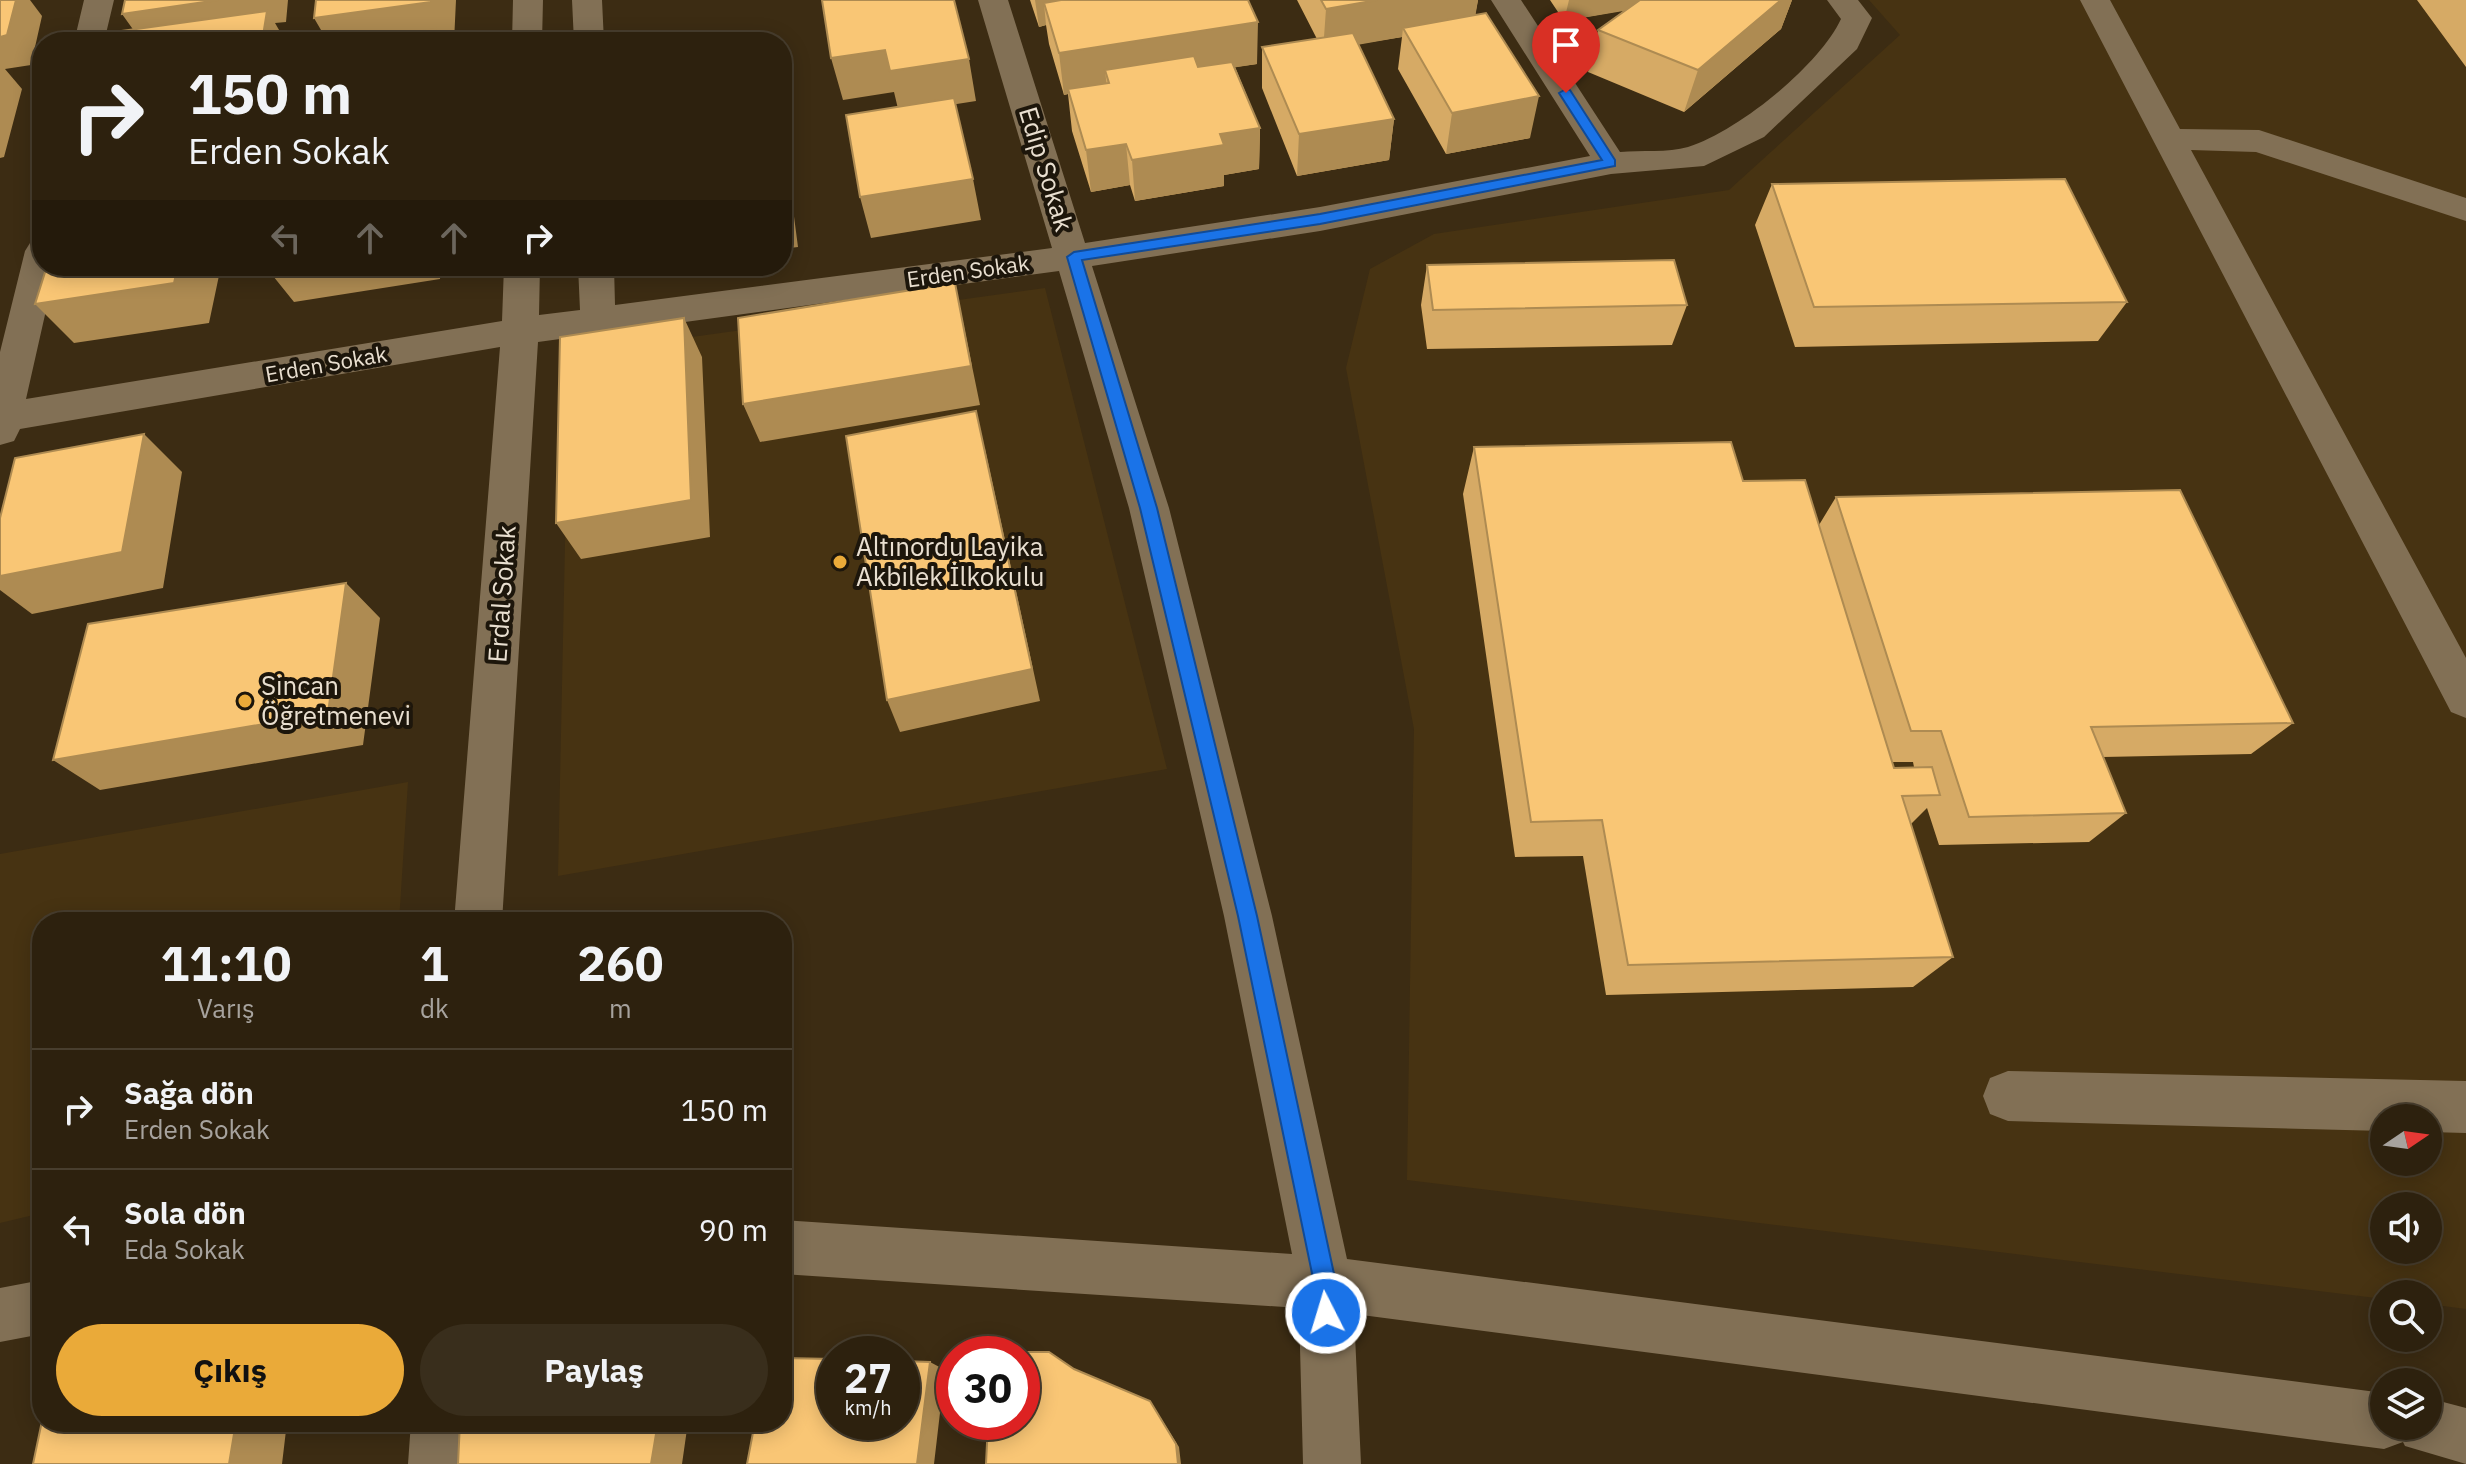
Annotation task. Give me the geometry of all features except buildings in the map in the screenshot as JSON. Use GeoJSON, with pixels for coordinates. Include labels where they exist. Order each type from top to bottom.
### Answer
{"type":"FeatureCollection","features":[{"type":"Feature","properties":{"kind":"street"},"geometry":{"type":"LineString","coordinates":[[91,32],[99,0]]}},
{"type":"Feature","properties":{"kind":"street"},"geometry":{"type":"LineString","coordinates":[[527,32],[528,0]]}},
{"type":"Feature","properties":{"kind":"street"},"geometry":{"type":"LineString","coordinates":[[587,0],[589,32]]}},
{"type":"Feature","properties":{"kind":"street","name":"Edip Sokak"},"geometry":{"type":"LineString","coordinates":[[993,0],[1074,257],[1156,538],[1248,916],[1325,1283],[1332,1464]]}},
{"type":"Feature","properties":{"kind":"street"},"geometry":{"type":"LineString","coordinates":[[1506,0],[1611,163]]}},
{"type":"Feature","properties":{"kind":"street","name":"Erden Sokak"},"geometry":{"type":"LineString","coordinates":[[1,423],[520,331],[1074,257],[1320,219],[1611,163],[1692,158],[1752,130],[1846,42],[1857,18],[1842,0]]}},
{"type":"Feature","properties":{"kind":"street"},"geometry":{"type":"LineString","coordinates":[[2095,0],[2466,699]]}},
{"type":"Feature","properties":{"kind":"street"},"geometry":{"type":"LineString","coordinates":[[2168,139],[2259,141],[2466,210]]}},
{"type":"Feature","properties":{"kind":"street"},"geometry":{"type":"LineString","coordinates":[[1,423],[36,276]]}},
{"type":"Feature","properties":{"kind":"street","name":"Erdal Sokak"},"geometry":{"type":"LineString","coordinates":[[479,912],[522,276]]}},
{"type":"Feature","properties":{"kind":"street"},"geometry":{"type":"LineString","coordinates":[[596,276],[598,321]]}},
{"type":"Feature","properties":{"kind":"street"},"geometry":{"type":"LineString","coordinates":[[2008,1096],[2466,1107]]}},
{"type":"Feature","properties":{"kind":"street"},"geometry":{"type":"LineString","coordinates":[[792,1248],[1325,1283],[2370,1419]]}},
{"type":"Feature","properties":{"kind":"street"},"geometry":{"type":"LineString","coordinates":[[0,1315],[32,1309]]}},
{"type":"Feature","properties":{"kind":"street"},"geometry":{"type":"LineString","coordinates":[[2442,1431],[2466,1437]]}},
{"type":"Feature","properties":{"kind":"street"},"geometry":{"type":"LineString","coordinates":[[437,1464],[439,1432]]}},
{"type":"Feature","properties":{"kind":"shaded area"},"geometry":{"type":"Polygon","coordinates":[[[1869,0],[2466,0],[2466,1309],[2442,1306],[2442,1280],[2370,1280],[2370,1297],[1407,1180],[1414,729],[1346,368],[1370,269],[1434,234],[1729,190],[1900,35],[1869,0]]]}},
{"type":"Feature","properties":{"kind":"shaded area","name":"Altınordu Layika Akbilek İlkokulu"},"geometry":{"type":"Polygon","coordinates":[[[1045,288],[1167,769],[558,876],[569,354],[1045,288]]]}},
{"type":"Feature","properties":{"kind":"shaded area"},"geometry":{"type":"Polygon","coordinates":[[[408,782],[400,912],[32,912],[32,1215],[0,1223],[0,854],[408,782]]]}},
{"type":"Feature","properties":{"kind":"place","name":"Altınordu Layika Akbilek İlkokulu"},"geometry":{"type":"Point","coordinates":[840,562]}},
{"type":"Feature","properties":{"kind":"place","name":"Sincan Öğretmenevi"},"geometry":{"type":"Point","coordinates":[245,701]}},
{"type":"Feature","properties":{"kind":"route"},"geometry":{"type":"LineString","coordinates":[[1326,1313],[1325,1283],[1248,916],[1149,508],[1074,257],[1320,219],[1611,163],[1566,93]]}}]}
